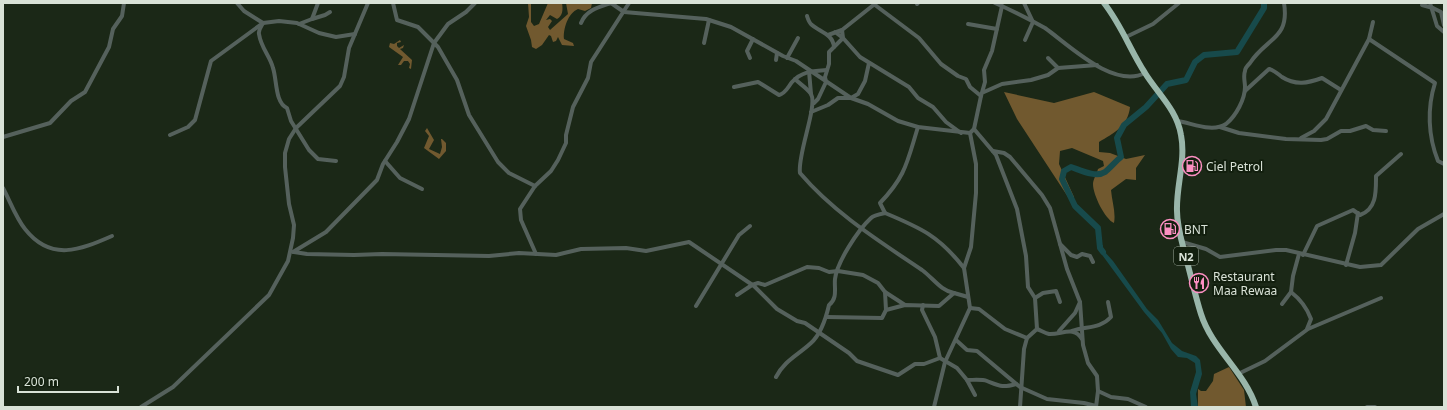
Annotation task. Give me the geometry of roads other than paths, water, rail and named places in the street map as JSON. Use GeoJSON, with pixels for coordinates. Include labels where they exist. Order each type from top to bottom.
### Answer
{"type":"FeatureCollection","features":[{"type":"Feature","properties":{"kind":"highway","name":"N2"},"geometry":{"type":"LineString","coordinates":[[1104,3],[1120,25],[1145,73],[1160,95],[1170,106],[1178,122],[1183,153],[1177,213],[1182,242],[1201,316],[1215,343],[1249,391],[1256,407]]}},
{"type":"Feature","properties":{"kind":"street"},"geometry":{"type":"LineString","coordinates":[[3,137],[50,123],[71,101],[85,92],[109,47],[113,29],[122,16],[124,3]]}},
{"type":"Feature","properties":{"kind":"street"},"geometry":{"type":"LineString","coordinates":[[236,3],[244,12],[263,23]]}},
{"type":"Feature","properties":{"kind":"street"},"geometry":{"type":"LineString","coordinates":[[312,19],[318,3]]}},
{"type":"Feature","properties":{"kind":"street"},"geometry":{"type":"LineString","coordinates":[[141,407],[173,387],[269,295],[289,254],[294,225],[289,204],[285,167],[285,152],[289,139],[296,128],[340,86],[344,76],[350,48],[368,3]]}},
{"type":"Feature","properties":{"kind":"street"},"geometry":{"type":"LineString","coordinates":[[393,3],[397,20],[418,27],[443,54],[457,80],[469,115],[498,162],[509,173],[535,184]]}},
{"type":"Feature","properties":{"kind":"street"},"geometry":{"type":"LineString","coordinates":[[289,254],[326,232],[338,222],[358,198],[377,180],[385,161],[409,119],[434,43],[448,24],[466,12],[475,3]]}},
{"type":"Feature","properties":{"kind":"street"},"geometry":{"type":"LineString","coordinates":[[581,23],[586,14],[598,7],[612,3],[624,12],[708,20],[731,27],[808,70],[851,98],[868,104],[898,121],[918,128],[961,133],[970,133],[974,129],[981,96],[984,92],[1002,84],[1031,80],[1048,74],[1058,68],[1097,65]]}},
{"type":"Feature","properties":{"kind":"street"},"geometry":{"type":"LineString","coordinates":[[536,254],[519,212],[535,184],[555,165],[566,146],[566,135],[573,107],[588,78],[591,62],[629,3]]}},
{"type":"Feature","properties":{"kind":"street"},"geometry":{"type":"LineString","coordinates":[[995,3],[1033,22],[1097,65],[1115,73],[1134,77],[1145,73]]}},
{"type":"Feature","properties":{"kind":"street"},"geometry":{"type":"LineString","coordinates":[[1024,3],[1033,22],[1025,40]]}},
{"type":"Feature","properties":{"kind":"street"},"geometry":{"type":"LineString","coordinates":[[1126,37],[1154,24],[1180,3]]}},
{"type":"Feature","properties":{"kind":"street"},"geometry":{"type":"LineString","coordinates":[[1220,127],[1235,115],[1244,91],[1245,71],[1254,56],[1282,30],[1286,15],[1284,3]]}},
{"type":"Feature","properties":{"kind":"street"},"geometry":{"type":"LineString","coordinates":[[828,35],[842,30],[875,4],[919,38],[941,64],[958,76],[966,79],[970,86],[981,96]]}},
{"type":"Feature","properties":{"kind":"street"},"geometry":{"type":"LineString","coordinates":[[1422,5],[1431,5],[1441,12],[1444,25]]}},
{"type":"Feature","properties":{"kind":"street"},"geometry":{"type":"LineString","coordinates":[[1431,5],[1437,26],[1444,32]]}},
{"type":"Feature","properties":{"kind":"street"},"geometry":{"type":"LineString","coordinates":[[984,92],[984,70],[992,51],[1002,6]]}},
{"type":"Feature","properties":{"kind":"street"},"geometry":{"type":"LineString","coordinates":[[299,24],[330,12]]}},
{"type":"Feature","properties":{"kind":"street"},"geometry":{"type":"LineString","coordinates":[[807,16],[811,24],[828,35],[834,42],[834,47]]}},
{"type":"Feature","properties":{"kind":"street"},"geometry":{"type":"LineString","coordinates":[[704,43],[708,20]]}},
{"type":"Feature","properties":{"kind":"street"},"geometry":{"type":"LineString","coordinates":[[170,135],[188,127],[195,120],[211,61],[263,23],[279,21],[299,24],[330,36],[355,34]]}},
{"type":"Feature","properties":{"kind":"street"},"geometry":{"type":"LineString","coordinates":[[1301,138],[1314,131],[1326,119],[1369,39],[1373,22]]}},
{"type":"Feature","properties":{"kind":"street"},"geometry":{"type":"LineString","coordinates":[[263,23],[259,32],[261,46],[268,54],[273,68],[279,101],[287,108],[291,121],[309,150],[318,159],[336,161]]}},
{"type":"Feature","properties":{"kind":"street"},"geometry":{"type":"LineString","coordinates":[[968,24],[997,29]]}},
{"type":"Feature","properties":{"kind":"street"},"geometry":{"type":"LineString","coordinates":[[842,30],[843,38]]}},
{"type":"Feature","properties":{"kind":"street"},"geometry":{"type":"LineString","coordinates":[[835,32],[843,38],[860,57],[909,86],[918,98],[933,107],[946,122],[961,133]]}},
{"type":"Feature","properties":{"kind":"street"},"geometry":{"type":"LineString","coordinates":[[787,58],[798,38]]}},
{"type":"Feature","properties":{"kind":"street"},"geometry":{"type":"LineString","coordinates":[[843,38],[828,54],[826,82],[818,99],[814,102],[811,112],[802,150],[800,173],[841,214],[924,272],[948,292],[968,296]]}},
{"type":"Feature","properties":{"kind":"street"},"geometry":{"type":"LineString","coordinates":[[750,58],[748,51],[753,39]]}},
{"type":"Feature","properties":{"kind":"street"},"geometry":{"type":"LineString","coordinates":[[1369,39],[1435,83],[1429,104],[1431,139],[1438,161],[1444,164]]}},
{"type":"Feature","properties":{"kind":"street"},"geometry":{"type":"LineString","coordinates":[[776,60],[777,53]]}},
{"type":"Feature","properties":{"kind":"street"},"geometry":{"type":"LineString","coordinates":[[1048,58],[1058,68]]}},
{"type":"Feature","properties":{"kind":"street"},"geometry":{"type":"LineString","coordinates":[[811,112],[832,103],[838,98],[851,98],[858,94],[866,77],[869,63]]}},
{"type":"Feature","properties":{"kind":"street"},"geometry":{"type":"LineString","coordinates":[[1244,91],[1269,69],[1283,78],[1299,84],[1322,78],[1341,90]]}},
{"type":"Feature","properties":{"kind":"street"},"geometry":{"type":"LineString","coordinates":[[734,87],[758,82],[779,96],[784,93],[795,79],[808,70],[827,70]]}},
{"type":"Feature","properties":{"kind":"street"},"geometry":{"type":"LineString","coordinates":[[808,70],[811,94],[814,102]]}},
{"type":"Feature","properties":{"kind":"street"},"geometry":{"type":"LineString","coordinates":[[795,79],[811,94]]}},
{"type":"Feature","properties":{"kind":"street"},"geometry":{"type":"LineString","coordinates":[[1178,122],[1200,126],[1220,127],[1239,133],[1286,139],[1327,139],[1341,131],[1350,131],[1366,126],[1374,130],[1386,131]]}},
{"type":"Feature","properties":{"kind":"street"},"geometry":{"type":"LineString","coordinates":[[918,128],[905,172],[893,190],[880,204],[885,213],[935,237],[952,253],[964,268]]}},
{"type":"Feature","properties":{"kind":"street"},"geometry":{"type":"LineString","coordinates":[[974,129],[992,150],[1009,184],[1017,209],[1026,256],[1028,287],[1035,298],[1037,329]]}},
{"type":"Feature","properties":{"kind":"street"},"geometry":{"type":"LineString","coordinates":[[934,407],[945,362],[970,308],[964,268],[971,246],[976,193],[976,164],[970,133]]}},
{"type":"Feature","properties":{"kind":"street"},"geometry":{"type":"LineString","coordinates":[[956,340],[967,350],[976,351],[1018,385],[1047,399],[1084,403],[1096,407],[1098,391],[1096,376],[1088,363],[1082,339],[1080,302],[1071,282],[1050,208],[1042,195],[1010,156],[992,150]]}},
{"type":"Feature","properties":{"kind":"street"},"geometry":{"type":"LineString","coordinates":[[1282,304],[1291,292],[1293,276],[1301,254],[1317,226],[1353,210],[1360,215],[1367,212],[1372,207],[1375,197],[1376,176],[1401,154]]}},
{"type":"Feature","properties":{"kind":"street"},"geometry":{"type":"LineString","coordinates":[[385,161],[400,178],[422,189]]}},
{"type":"Feature","properties":{"kind":"street"},"geometry":{"type":"LineString","coordinates":[[3,188],[26,230],[50,248],[60,251],[72,251],[112,236]]}},
{"type":"Feature","properties":{"kind":"street"},"geometry":{"type":"LineString","coordinates":[[835,279],[847,249],[862,229],[872,216],[885,213]]}},
{"type":"Feature","properties":{"kind":"street"},"geometry":{"type":"LineString","coordinates":[[1346,264],[1355,233],[1358,213]]}},
{"type":"Feature","properties":{"kind":"street"},"geometry":{"type":"LineString","coordinates":[[1182,242],[1206,249],[1220,257],[1276,250],[1360,267],[1381,265],[1418,229],[1443,214]]}},
{"type":"Feature","properties":{"kind":"street"},"geometry":{"type":"LineString","coordinates":[[696,306],[739,235],[750,226]]}},
{"type":"Feature","properties":{"kind":"street"},"geometry":{"type":"LineString","coordinates":[[294,252],[307,254],[354,255],[382,254],[488,256],[519,253],[556,255],[581,249],[626,248],[646,251],[689,242],[752,285],[777,309],[796,321],[805,323],[849,353],[857,361],[898,375],[915,364],[924,364],[940,358]]}},
{"type":"Feature","properties":{"kind":"street"},"geometry":{"type":"LineString","coordinates":[[1060,244],[1071,254],[1077,256],[1082,254],[1090,256],[1093,262]]}},
{"type":"Feature","properties":{"kind":"street"},"geometry":{"type":"LineString","coordinates":[[737,295],[752,285],[758,283],[765,285],[807,267],[829,272],[838,271],[863,275],[878,283],[885,292],[905,305]]}},
{"type":"Feature","properties":{"kind":"street"},"geometry":{"type":"LineString","coordinates":[[776,377],[786,362],[812,342],[819,333],[827,317],[829,304],[832,302],[837,289],[835,279],[829,272]]}},
{"type":"Feature","properties":{"kind":"street"},"geometry":{"type":"LineString","coordinates":[[1035,298],[1043,293],[1056,291],[1060,302]]}},
{"type":"Feature","properties":{"kind":"street"},"geometry":{"type":"LineString","coordinates":[[827,317],[882,318],[886,310],[885,292]]}},
{"type":"Feature","properties":{"kind":"street"},"geometry":{"type":"LineString","coordinates":[[1291,292],[1298,297],[1310,314],[1311,319],[1307,329]]}},
{"type":"Feature","properties":{"kind":"street"},"geometry":{"type":"LineString","coordinates":[[886,310],[905,305],[939,306],[954,294]]}},
{"type":"Feature","properties":{"kind":"street"},"geometry":{"type":"LineString","coordinates":[[1238,374],[1265,361],[1307,329],[1381,298]]}},
{"type":"Feature","properties":{"kind":"street"},"geometry":{"type":"LineString","coordinates":[[1059,331],[1074,313],[1080,302]]}},
{"type":"Feature","properties":{"kind":"street"},"geometry":{"type":"LineString","coordinates":[[1037,329],[1049,334],[1059,331],[1072,331],[1082,328],[1098,327],[1111,317],[1108,302]]}},
{"type":"Feature","properties":{"kind":"street"},"geometry":{"type":"LineString","coordinates":[[922,305],[922,310],[935,337],[940,358],[957,368],[976,394]]}},
{"type":"Feature","properties":{"kind":"street"},"geometry":{"type":"LineString","coordinates":[[970,308],[979,309],[1006,329],[1027,338]]}},
{"type":"Feature","properties":{"kind":"street"},"geometry":{"type":"LineString","coordinates":[[1020,407],[1018,385],[1024,349],[1027,338],[1037,329]]}},
{"type":"Feature","properties":{"kind":"street"},"geometry":{"type":"LineString","coordinates":[[1072,331],[1077,333],[1082,339]]}},
{"type":"Feature","properties":{"kind":"street"},"geometry":{"type":"LineString","coordinates":[[967,380],[986,381],[998,386],[1018,385]]}},
{"type":"Feature","properties":{"kind":"street"},"geometry":{"type":"LineString","coordinates":[[1098,391],[1111,397],[1128,399],[1146,407]]}},
{"type":"Feature","properties":{"kind":"street"},"geometry":{"type":"LineString","coordinates":[[1366,407],[1375,407]]}},
{"type":"Feature","properties":{"kind":"water"},"geometry":{"type":"Polygon","coordinates":[[[1103,245],[1103,250],[1113,261],[1147,309],[1158,320],[1172,343],[1182,351],[1196,356],[1200,360],[1202,374],[1196,394],[1198,407],[1191,407],[1190,392],[1196,372],[1195,363],[1187,358],[1178,357],[1171,349],[1162,333],[1144,312],[1100,252],[1098,246],[1103,245]]]}},
{"type":"Feature","properties":{"kind":"waterway"},"geometry":{"type":"LineString","coordinates":[[1103,252],[1100,248],[1098,228],[1075,206],[1062,179],[1064,171],[1071,167],[1093,174],[1101,174],[1107,171],[1121,157],[1117,138],[1124,125],[1146,107],[1167,84],[1186,80],[1195,62],[1204,55],[1237,52],[1264,8],[1264,3]]}},
{"type":"Feature","properties":{"kind":"place","name":"Ciel Petrol"},"geometry":{"type":"Point","coordinates":[1192,166]}},
{"type":"Feature","properties":{"kind":"place","name":"BNT"},"geometry":{"type":"Point","coordinates":[1170,229]}},
{"type":"Feature","properties":{"kind":"place","name":"Restaurant Maa Rewaa"},"geometry":{"type":"Point","coordinates":[1199,283]}}]}
